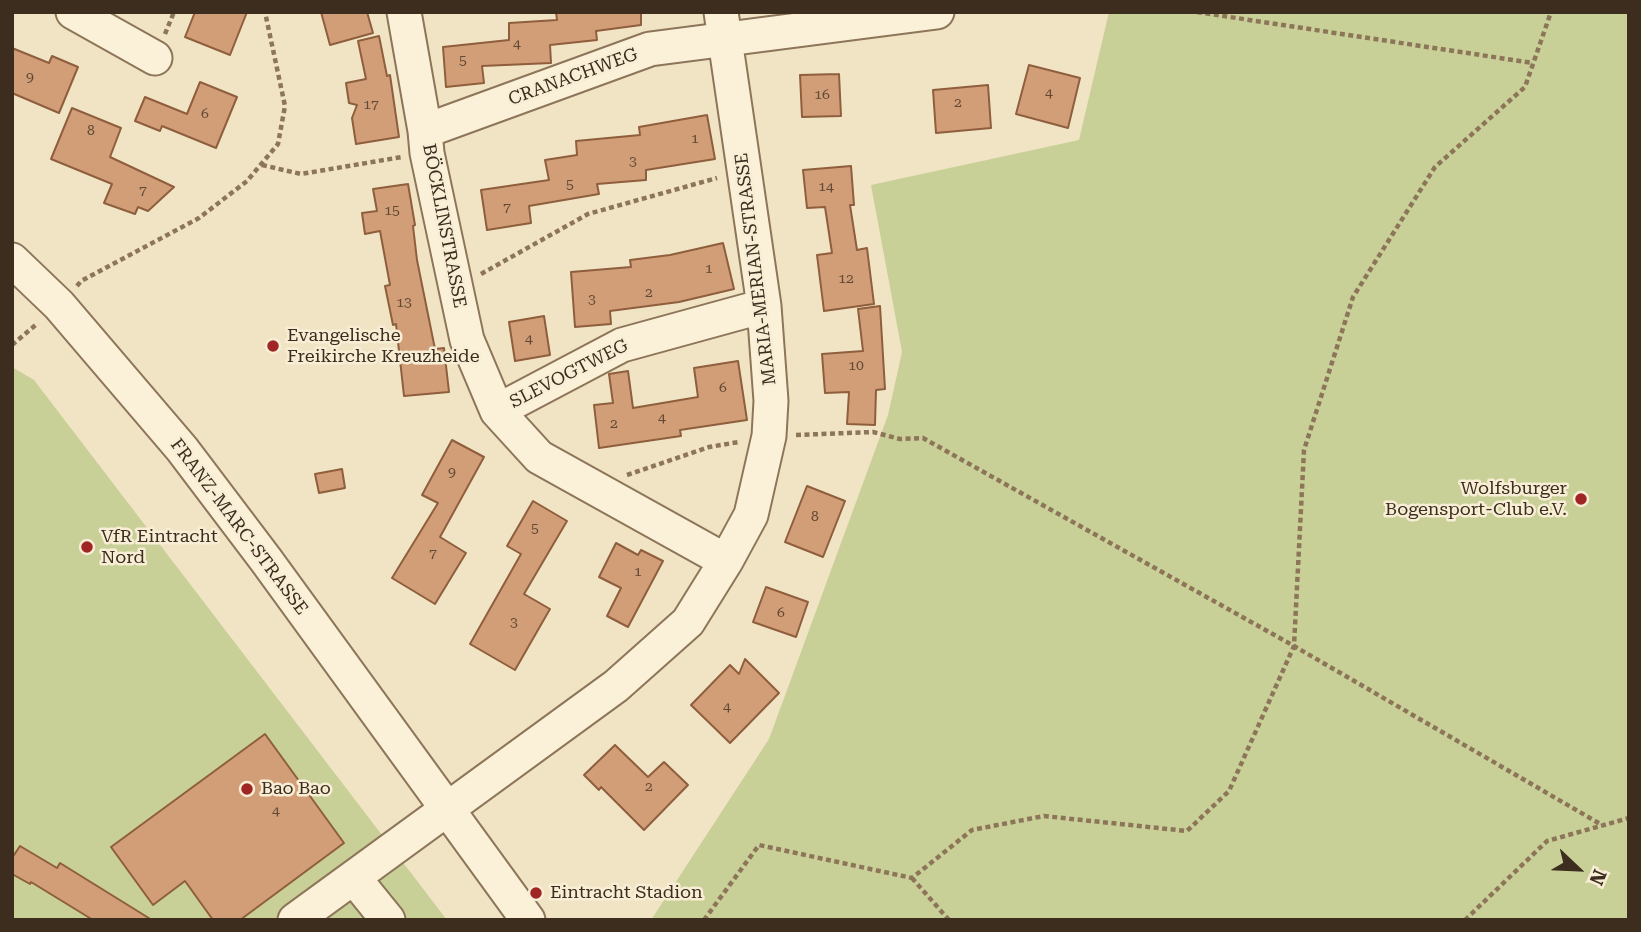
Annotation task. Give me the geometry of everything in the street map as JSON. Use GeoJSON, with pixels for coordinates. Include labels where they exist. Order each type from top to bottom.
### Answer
{"type":"FeatureCollection","features":[{"type":"Feature","properties":{"kind":"street"},"geometry":{"type":"LineString","coordinates":[[73,12],[155,58]]}},
{"type":"Feature","properties":{"kind":"street","name":"BÖCKLINSTRASSE"},"geometry":{"type":"LineString","coordinates":[[404,12],[426,142],[467,340],[496,411],[539,457],[726,561]]}},
{"type":"Feature","properties":{"kind":"street","name":"CRANACHWEG"},"geometry":{"type":"LineString","coordinates":[[426,142],[649,50],[723,26],[937,12]]}},
{"type":"Feature","properties":{"kind":"street","name":"MARIA-MERIAN-STRASSE"},"geometry":{"type":"LineString","coordinates":[[303,918],[616,686],[688,622],[751,514],[769,436],[771,401],[764,306],[723,26]]}},
{"type":"Feature","properties":{"kind":"street","name":"FRANZ-MARC-STRASSE"},"geometry":{"type":"LineString","coordinates":[[12,260],[59,305],[190,461],[266,560],[528,920]]}},
{"type":"Feature","properties":{"kind":"street","name":"SLEVOGTWEG"},"geometry":{"type":"LineString","coordinates":[[496,411],[622,345],[764,306]]}},
{"type":"Feature","properties":{"kind":"street"},"geometry":{"type":"LineString","coordinates":[[354,878],[388,920]]}},
{"type":"Feature","properties":{"kind":"path"},"geometry":{"type":"LineString","coordinates":[[59,305],[81,281],[199,218],[247,181],[278,144],[285,106],[265,12]]}},
{"type":"Feature","properties":{"kind":"path"},"geometry":{"type":"LineString","coordinates":[[1197,12],[1533,63]]}},
{"type":"Feature","properties":{"kind":"path"},"geometry":{"type":"LineString","coordinates":[[912,878],[972,830],[1044,816],[1187,831],[1229,791],[1294,646],[1304,450],[1353,297],[1435,167],[1525,87],[1551,12]]}},
{"type":"Feature","properties":{"kind":"path"},"geometry":{"type":"LineString","coordinates":[[262,164],[302,174],[426,142]]}},
{"type":"Feature","properties":{"kind":"path"},"geometry":{"type":"LineString","coordinates":[[456,288],[588,214],[745,170]]}},
{"type":"Feature","properties":{"kind":"path"},"geometry":{"type":"LineString","coordinates":[[589,485],[649,469],[709,447],[769,436],[873,432],[900,439],[923,438],[1294,646],[1602,825]]}},
{"type":"Feature","properties":{"kind":"path"},"geometry":{"type":"LineString","coordinates":[[1465,920],[1547,841],[1629,818]]}},
{"type":"Feature","properties":{"kind":"path"},"geometry":{"type":"LineString","coordinates":[[704,920],[759,845],[912,878],[949,920]]}},
{"type":"Feature","properties":{"kind":"green space"},"geometry":{"type":"Polygon","coordinates":[[[1109,12],[1629,12],[1629,920],[651,920],[769,739],[888,415],[902,352],[871,185],[1079,140],[1109,12]]]}},
{"type":"Feature","properties":{"kind":"green space","name":"VfR Eintracht Nord"},"geometry":{"type":"Polygon","coordinates":[[[12,367],[34,380],[447,920],[12,920],[12,367]]]}},
{"type":"Feature","properties":{"kind":"building"},"geometry":{"type":"Polygon","coordinates":[[[195,12],[247,12],[230,55],[185,37],[195,12]]]}},
{"type":"Feature","properties":{"kind":"building"},"geometry":{"type":"Polygon","coordinates":[[[321,12],[367,12],[373,33],[330,45],[321,12]]]}},
{"type":"Feature","properties":{"kind":"building"},"geometry":{"type":"Polygon","coordinates":[[[556,12],[641,12],[641,25],[596,31],[597,40],[550,45],[551,63],[482,66],[484,83],[446,87],[443,47],[509,40],[509,23],[557,20],[556,12]]]}},
{"type":"Feature","properties":{"kind":"building"},"geometry":{"type":"Polygon","coordinates":[[[379,36],[387,76],[390,75],[399,137],[356,144],[352,118],[357,105],[349,103],[346,83],[366,79],[358,41],[379,36]]]}},
{"type":"Feature","properties":{"kind":"building"},"geometry":{"type":"Polygon","coordinates":[[[12,48],[49,63],[52,56],[78,67],[59,113],[12,93],[12,48]]]}},
{"type":"Feature","properties":{"kind":"building"},"geometry":{"type":"Polygon","coordinates":[[[1029,65],[1080,78],[1068,128],[1016,114],[1029,65]]]}},
{"type":"Feature","properties":{"kind":"building"},"geometry":{"type":"Polygon","coordinates":[[[839,74],[841,116],[802,117],[800,75],[839,74]]]}},
{"type":"Feature","properties":{"kind":"building"},"geometry":{"type":"Polygon","coordinates":[[[200,82],[237,97],[216,148],[162,126],[160,131],[135,121],[145,97],[187,114],[200,82]]]}},
{"type":"Feature","properties":{"kind":"building"},"geometry":{"type":"Polygon","coordinates":[[[988,85],[991,128],[936,133],[933,90],[988,85]]]}},
{"type":"Feature","properties":{"kind":"building"},"geometry":{"type":"Polygon","coordinates":[[[72,108],[121,128],[110,157],[174,187],[148,211],[138,207],[135,214],[104,203],[112,184],[51,159],[72,108]]]}},
{"type":"Feature","properties":{"kind":"building"},"geometry":{"type":"Polygon","coordinates":[[[707,115],[715,159],[646,170],[646,180],[597,184],[599,194],[529,206],[531,223],[487,230],[481,190],[549,180],[545,160],[577,155],[576,141],[640,135],[639,127],[707,115]]]}},
{"type":"Feature","properties":{"kind":"building"},"geometry":{"type":"Polygon","coordinates":[[[851,166],[854,205],[850,205],[857,250],[867,248],[874,304],[824,311],[817,255],[832,253],[825,207],[807,208],[803,170],[851,166]]]}},
{"type":"Feature","properties":{"kind":"building"},"geometry":{"type":"Polygon","coordinates":[[[408,184],[415,225],[417,260],[435,349],[444,348],[449,392],[404,396],[396,324],[393,325],[385,286],[390,285],[380,231],[365,234],[362,213],[377,211],[373,189],[408,184]]]}},
{"type":"Feature","properties":{"kind":"building"},"geometry":{"type":"Polygon","coordinates":[[[723,243],[734,289],[679,302],[610,311],[611,324],[575,327],[571,272],[631,267],[630,260],[670,255],[723,243]]]}},
{"type":"Feature","properties":{"kind":"building"},"geometry":{"type":"Polygon","coordinates":[[[880,306],[885,389],[876,390],[875,425],[847,424],[849,392],[825,393],[822,354],[863,351],[858,309],[880,306]]]}},
{"type":"Feature","properties":{"kind":"building"},"geometry":{"type":"Polygon","coordinates":[[[544,316],[550,355],[515,361],[509,322],[544,316]]]}},
{"type":"Feature","properties":{"kind":"building"},"geometry":{"type":"Polygon","coordinates":[[[738,361],[747,420],[680,430],[681,436],[599,448],[594,405],[613,403],[609,374],[628,371],[633,408],[698,397],[694,368],[738,361]]]}},
{"type":"Feature","properties":{"kind":"building"},"geometry":{"type":"Polygon","coordinates":[[[452,440],[484,457],[440,537],[466,553],[435,604],[392,578],[438,503],[422,495],[452,440]]]}},
{"type":"Feature","properties":{"kind":"building"},"geometry":{"type":"Polygon","coordinates":[[[342,469],[345,488],[319,493],[315,474],[342,469]]]}},
{"type":"Feature","properties":{"kind":"building"},"geometry":{"type":"Polygon","coordinates":[[[807,486],[845,501],[823,557],[785,542],[807,486]]]}},
{"type":"Feature","properties":{"kind":"building"},"geometry":{"type":"Polygon","coordinates":[[[533,501],[567,521],[524,594],[550,609],[515,670],[470,644],[521,554],[507,546],[533,501]]]}},
{"type":"Feature","properties":{"kind":"building"},"geometry":{"type":"Polygon","coordinates":[[[616,543],[638,555],[641,550],[663,561],[628,627],[607,616],[621,588],[599,577],[616,543]]]}},
{"type":"Feature","properties":{"kind":"building"},"geometry":{"type":"Polygon","coordinates":[[[766,587],[808,602],[796,637],[753,622],[766,587]]]}},
{"type":"Feature","properties":{"kind":"building"},"geometry":{"type":"Polygon","coordinates":[[[745,659],[779,693],[730,743],[691,705],[730,665],[739,674],[745,659]]]}},
{"type":"Feature","properties":{"kind":"building","name":"Bao Bao"},"geometry":{"type":"Polygon","coordinates":[[[265,734],[344,843],[240,920],[213,920],[185,881],[153,905],[111,847],[265,734]]]}},
{"type":"Feature","properties":{"kind":"building"},"geometry":{"type":"Polygon","coordinates":[[[615,745],[648,777],[664,762],[688,785],[644,830],[601,787],[599,790],[584,775],[615,745]]]}},
{"type":"Feature","properties":{"kind":"building"},"geometry":{"type":"Polygon","coordinates":[[[20,846],[57,868],[60,863],[152,920],[93,920],[31,882],[30,884],[12,874],[12,858],[20,846]]]}},
{"type":"Feature","properties":{"kind":"place","name":"Evangelische Freikirche Kreuzheide"},"geometry":{"type":"Point","coordinates":[273,346]}},
{"type":"Feature","properties":{"kind":"place","name":"Wolfsburger Bogensport-Club e.V."},"geometry":{"type":"Point","coordinates":[1581,499]}},
{"type":"Feature","properties":{"kind":"place","name":"VfR Eintracht Nord"},"geometry":{"type":"Point","coordinates":[87,547]}},
{"type":"Feature","properties":{"kind":"place","name":"Bao Bao"},"geometry":{"type":"Point","coordinates":[247,789]}},
{"type":"Feature","properties":{"kind":"place","name":"Eintracht Stadion"},"geometry":{"type":"Point","coordinates":[536,893]}}]}
